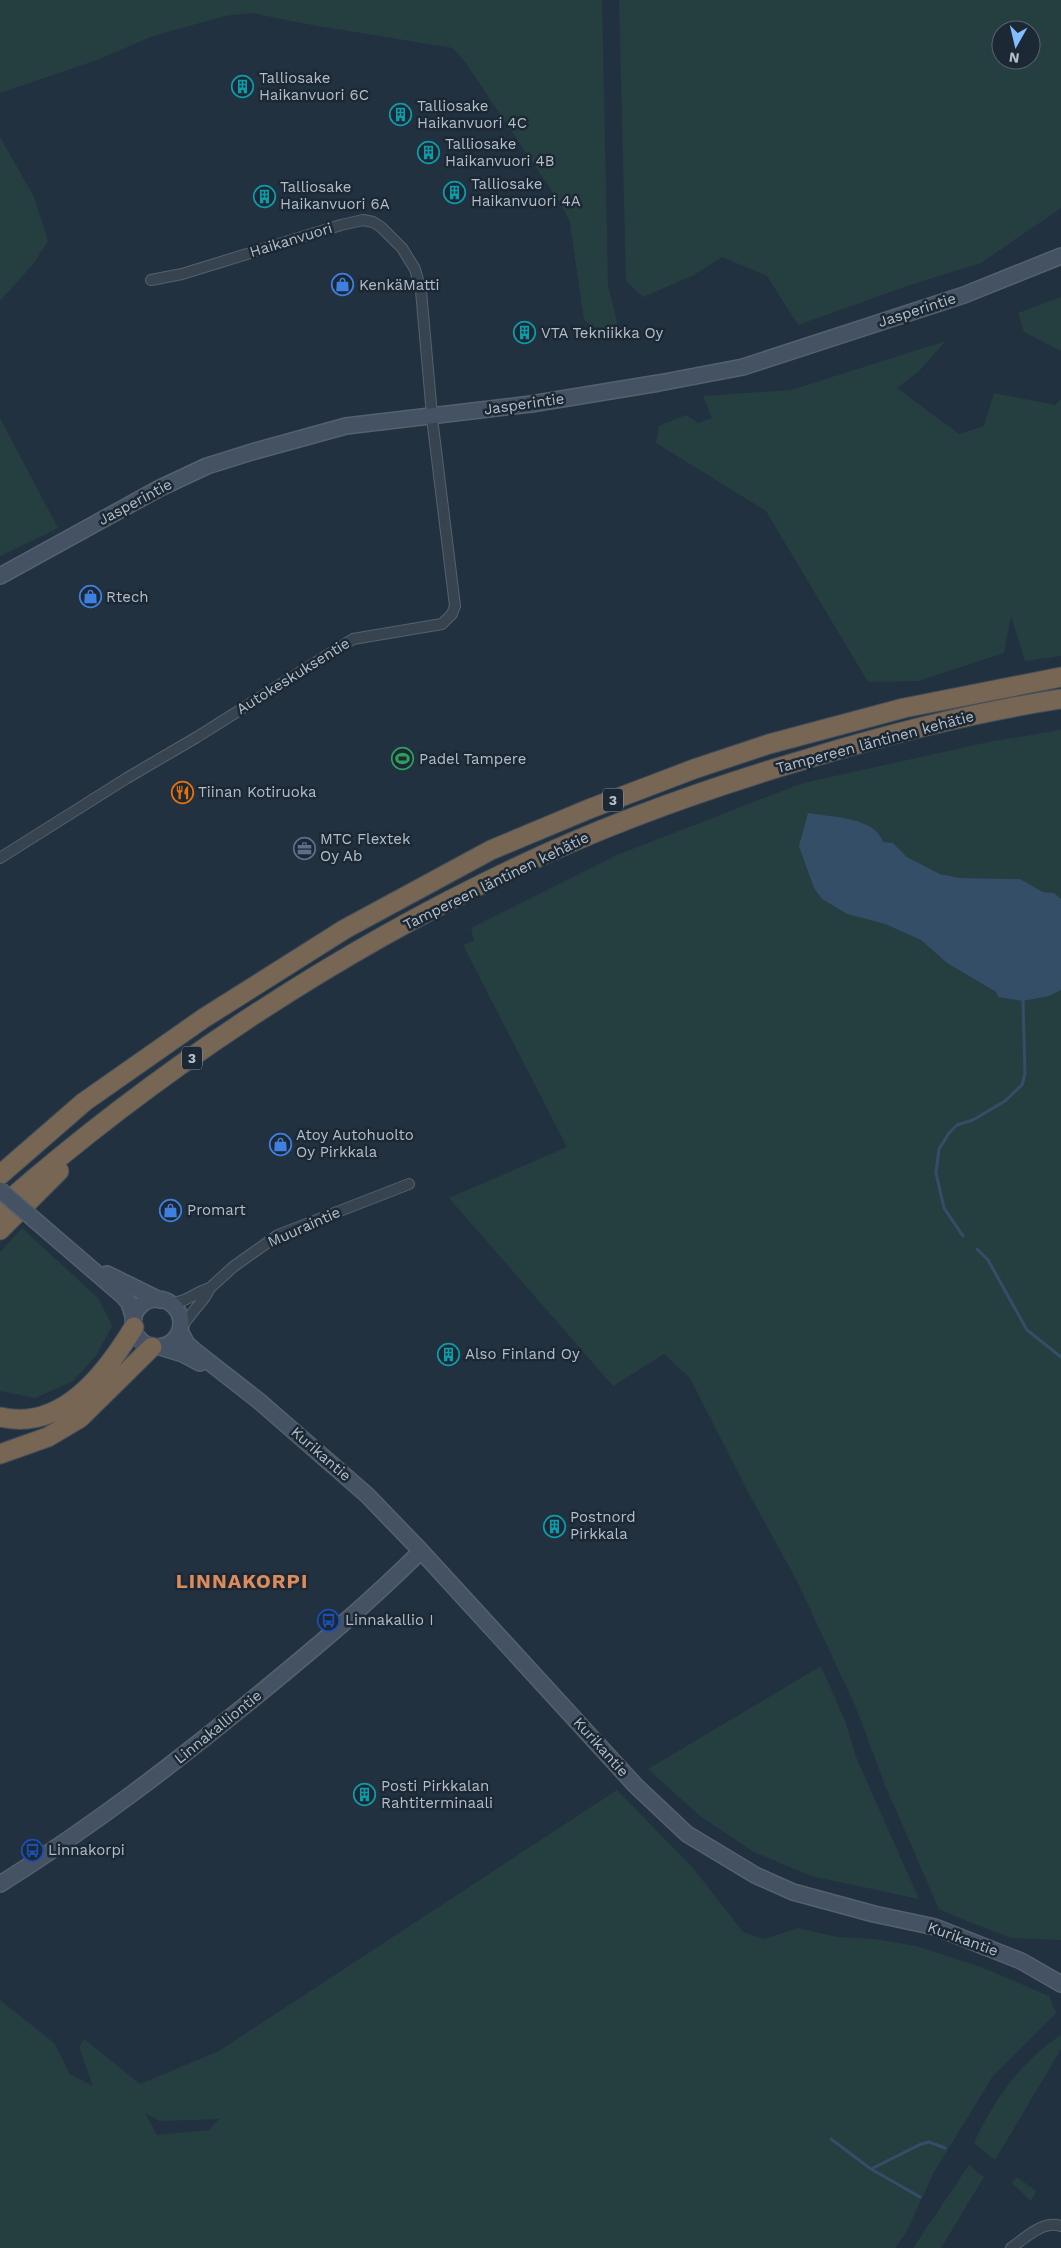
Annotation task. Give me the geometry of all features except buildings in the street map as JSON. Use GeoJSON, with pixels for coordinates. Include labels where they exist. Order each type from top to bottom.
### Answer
{"type":"FeatureCollection","features":[{"type":"Feature","properties":{"kind":"highway","name":"Tampereen läntinen kehätie"},"geometry":{"type":"LineString","coordinates":[[0,1176],[84,1102],[204,1018],[288,963],[384,906],[491,850],[589,809],[694,769],[769,744],[904,708],[1061,677]]}},
{"type":"Feature","properties":{"kind":"highway","name":"Tampereen läntinen kehätie"},"geometry":{"type":"LineString","coordinates":[[0,1208],[46,1167],[216,1042],[357,950],[423,914],[520,866],[635,817],[696,794],[776,768],[908,730],[1061,699]]}},
{"type":"Feature","properties":{"kind":"highway"},"geometry":{"type":"LineString","coordinates":[[0,1158],[37,1130],[84,1102]]}},
{"type":"Feature","properties":{"kind":"highway"},"geometry":{"type":"LineString","coordinates":[[0,1230],[58,1173],[92,1133]]}},
{"type":"Feature","properties":{"kind":"highway"},"geometry":{"type":"LineString","coordinates":[[0,1417],[15,1420],[39,1417],[64,1406],[76,1398],[108,1367],[134,1323]]}},
{"type":"Feature","properties":{"kind":"highway"},"geometry":{"type":"LineString","coordinates":[[0,1454],[48,1437],[80,1418],[156,1347]]}},
{"type":"Feature","properties":{"kind":"main road","name":"Jasperintie"},"geometry":{"type":"LineString","coordinates":[[0,576],[160,488],[208,466],[346,426],[531,404],[743,367],[964,295],[1061,256]]}},
{"type":"Feature","properties":{"kind":"main road"},"geometry":{"type":"LineString","coordinates":[[0,1190],[92,1267],[129,1303],[138,1338],[156,1347],[167,1346],[174,1341],[180,1329],[178,1312],[163,1301],[92,1267]]}},
{"type":"Feature","properties":{"kind":"main road"},"geometry":{"type":"LineString","coordinates":[[134,1323],[138,1308],[146,1302],[163,1301]]}},
{"type":"Feature","properties":{"kind":"main road","name":"Kurikantie"},"geometry":{"type":"LineString","coordinates":[[180,1329],[187,1344],[339,1468],[421,1551],[636,1786],[687,1834],[755,1875],[793,1892],[874,1914],[935,1927],[1021,1961],[1061,1984]]}},
{"type":"Feature","properties":{"kind":"main road","name":"Kurikantie"},"geometry":{"type":"LineString","coordinates":[[156,1347],[183,1354],[226,1376]]}},
{"type":"Feature","properties":{"kind":"main road","name":"Linnakalliontie"},"geometry":{"type":"LineString","coordinates":[[0,1884],[76,1835],[178,1761],[337,1630],[421,1551]]}},
{"type":"Feature","properties":{"kind":"street","name":"Haikanvuori"},"geometry":{"type":"LineString","coordinates":[[151,280],[182,274],[341,225],[363,220],[373,222],[381,227],[402,248],[416,268],[423,306],[432,415]]}},
{"type":"Feature","properties":{"kind":"street","name":"Autokeskuksentie"},"geometry":{"type":"LineString","coordinates":[[0,858],[353,639],[442,624],[452,614],[455,606],[432,415]]}},
{"type":"Feature","properties":{"kind":"street","name":"Muuraintie"},"geometry":{"type":"LineString","coordinates":[[180,1329],[210,1288],[233,1267],[278,1235],[409,1184]]}},
{"type":"Feature","properties":{"kind":"street","name":"Muuraintie"},"geometry":{"type":"LineString","coordinates":[[163,1301],[176,1303],[191,1299],[198,1292],[210,1288]]}},
{"type":"Feature","properties":{"kind":"street"},"geometry":{"type":"LineString","coordinates":[[1011,2248],[1045,2225],[1055,2224],[1061,2226]]}},
{"type":"Feature","properties":{"kind":"green space"},"geometry":{"type":"Polygon","coordinates":[[[0,0],[602,0],[608,286],[619,330],[613,342],[584,320],[570,223],[562,206],[465,62],[453,48],[251,13],[225,16],[153,36],[97,60],[0,93],[0,0]]]}},
{"type":"Feature","properties":{"kind":"green space"},"geometry":{"type":"Polygon","coordinates":[[[619,0],[1061,0],[1061,208],[981,263],[910,285],[798,325],[767,276],[722,257],[694,275],[643,297],[626,281],[619,0]]]}},
{"type":"Feature","properties":{"kind":"green space"},"geometry":{"type":"Polygon","coordinates":[[[0,137],[34,197],[48,241],[33,264],[0,301],[0,137]]]}},
{"type":"Feature","properties":{"kind":"green space"},"geometry":{"type":"Polygon","coordinates":[[[1061,297],[1061,351],[1024,332],[1018,313],[1061,297]]]}},
{"type":"Feature","properties":{"kind":"green space"},"geometry":{"type":"Polygon","coordinates":[[[946,341],[918,372],[897,388],[959,434],[984,426],[994,393],[1055,405],[1061,399],[1061,656],[1025,661],[1011,616],[1004,653],[918,681],[868,682],[766,511],[656,443],[659,426],[686,415],[698,423],[712,418],[703,396],[791,390],[946,341]]]}},
{"type":"Feature","properties":{"kind":"green space"},"geometry":{"type":"Polygon","coordinates":[[[0,418],[58,528],[0,556],[0,418]]]}},
{"type":"Feature","properties":{"kind":"green space"},"geometry":{"type":"Polygon","coordinates":[[[1061,730],[1061,899],[1054,893],[1043,892],[1020,879],[960,878],[940,874],[907,857],[893,843],[822,899],[847,914],[885,924],[921,940],[947,963],[996,992],[998,997],[1023,1001],[1049,996],[1061,990],[1061,1940],[1011,1938],[939,1909],[885,1785],[857,1710],[798,1583],[747,1490],[690,1378],[664,1354],[613,1386],[449,1198],[567,1147],[463,945],[474,941],[471,928],[617,855],[803,783],[989,742],[1061,730]]]}},
{"type":"Feature","properties":{"kind":"green space"},"geometry":{"type":"Polygon","coordinates":[[[22,1228],[99,1299],[112,1326],[96,1356],[73,1381],[35,1398],[0,1391],[0,1252],[22,1228]]]}},
{"type":"Feature","properties":{"kind":"green space"},"geometry":{"type":"Polygon","coordinates":[[[821,1666],[845,1721],[856,1757],[919,1899],[811,1876],[754,1852],[700,1816],[648,1769],[821,1666]]]}},
{"type":"Feature","properties":{"kind":"green space"},"geometry":{"type":"Polygon","coordinates":[[[617,1790],[693,1868],[743,1932],[764,1939],[798,1928],[837,1937],[874,1939],[916,1946],[981,1967],[1049,1996],[1056,2013],[993,2076],[934,2172],[906,2233],[895,2248],[0,2248],[0,2000],[54,2043],[70,2074],[93,2086],[79,2047],[84,2039],[140,2084],[219,2051],[617,1790]],[[145,2113],[157,2135],[209,2130],[219,2119],[160,2121],[145,2113]]]}},
{"type":"Feature","properties":{"kind":"green space"},"geometry":{"type":"Polygon","coordinates":[[[1061,2035],[1061,2049],[995,2160],[974,2143],[982,2127],[1000,2097],[1021,2069],[1061,2035]]]}},
{"type":"Feature","properties":{"kind":"green space"},"geometry":{"type":"Polygon","coordinates":[[[969,2165],[984,2177],[941,2248],[913,2248],[969,2165]]]}},
{"type":"Feature","properties":{"kind":"green space"},"geometry":{"type":"Polygon","coordinates":[[[1017,2177],[1036,2191],[1031,2201],[1012,2183],[1017,2177]]]}},
{"type":"Feature","properties":{"kind":"water"},"geometry":{"type":"Polygon","coordinates":[[[808,813],[840,817],[871,827],[879,834],[883,842],[893,843],[907,857],[940,874],[960,878],[1020,879],[1043,892],[1054,893],[1061,899],[1061,990],[1049,996],[1023,1001],[998,997],[996,992],[947,963],[921,940],[885,924],[847,914],[822,899],[814,888],[799,846],[808,813]]]}},
{"type":"Feature","properties":{"kind":"waterway"},"geometry":{"type":"LineString","coordinates":[[963,1236],[944,1208],[936,1173],[939,1149],[949,1133],[957,1125],[973,1120],[1005,1101],[1022,1085],[1025,1074],[1023,1001]]}},
{"type":"Feature","properties":{"kind":"waterway"},"geometry":{"type":"LineString","coordinates":[[977,1249],[988,1260],[1027,1330],[1061,1357]]}},
{"type":"Feature","properties":{"kind":"waterway"},"geometry":{"type":"LineString","coordinates":[[831,2139],[871,2169],[920,2197]]}},
{"type":"Feature","properties":{"kind":"waterway"},"geometry":{"type":"LineString","coordinates":[[871,2169],[921,2144],[929,2142],[945,2148]]}},
{"type":"Feature","properties":{"kind":"place","name":"Talliosake Haikanvuori 6C"},"geometry":{"type":"Point","coordinates":[243,87]}},
{"type":"Feature","properties":{"kind":"place","name":"Talliosake Haikanvuori 4C"},"geometry":{"type":"Point","coordinates":[401,115]}},
{"type":"Feature","properties":{"kind":"place","name":"Talliosake Haikanvuori 4B"},"geometry":{"type":"Point","coordinates":[429,153]}},
{"type":"Feature","properties":{"kind":"place","name":"Talliosake Haikanvuori 4A"},"geometry":{"type":"Point","coordinates":[455,193]}},
{"type":"Feature","properties":{"kind":"place","name":"Talliosake Haikanvuori 6A"},"geometry":{"type":"Point","coordinates":[264,196]}},
{"type":"Feature","properties":{"kind":"place","name":"KenkäMatti"},"geometry":{"type":"Point","coordinates":[343,285]}},
{"type":"Feature","properties":{"kind":"place","name":"VTA Tekniikka Oy"},"geometry":{"type":"Point","coordinates":[525,333]}},
{"type":"Feature","properties":{"kind":"place","name":"Rtech"},"geometry":{"type":"Point","coordinates":[90,597]}},
{"type":"Feature","properties":{"kind":"place","name":"Padel Tampere"},"geometry":{"type":"Point","coordinates":[403,759]}},
{"type":"Feature","properties":{"kind":"place","name":"Tiinan Kotiruoka"},"geometry":{"type":"Point","coordinates":[182,792]}},
{"type":"Feature","properties":{"kind":"place","name":"MTC Flextek Oy Ab"},"geometry":{"type":"Point","coordinates":[304,848]}},
{"type":"Feature","properties":{"kind":"place","name":"Atoy Autohuolto Oy Pirkkala"},"geometry":{"type":"Point","coordinates":[280,1144]}},
{"type":"Feature","properties":{"kind":"place","name":"Promart"},"geometry":{"type":"Point","coordinates":[171,1210]}},
{"type":"Feature","properties":{"kind":"place","name":"Also Finland Oy"},"geometry":{"type":"Point","coordinates":[449,1354]}},
{"type":"Feature","properties":{"kind":"place","name":"Postnord Pirkkala"},"geometry":{"type":"Point","coordinates":[554,1526]}},
{"type":"Feature","properties":{"kind":"place","name":"Linnakallio I"},"geometry":{"type":"Point","coordinates":[329,1620]}},
{"type":"Feature","properties":{"kind":"place","name":"Posti Pirkkalan Rahtiterminaali"},"geometry":{"type":"Point","coordinates":[365,1795]}},
{"type":"Feature","properties":{"kind":"place","name":"Linnakorpi"},"geometry":{"type":"Point","coordinates":[32,1850]}},
{"type":"Feature","properties":{"kind":"district","name":"LINNAKORPI"},"geometry":{"type":"Point","coordinates":[242,1581]}}]}
